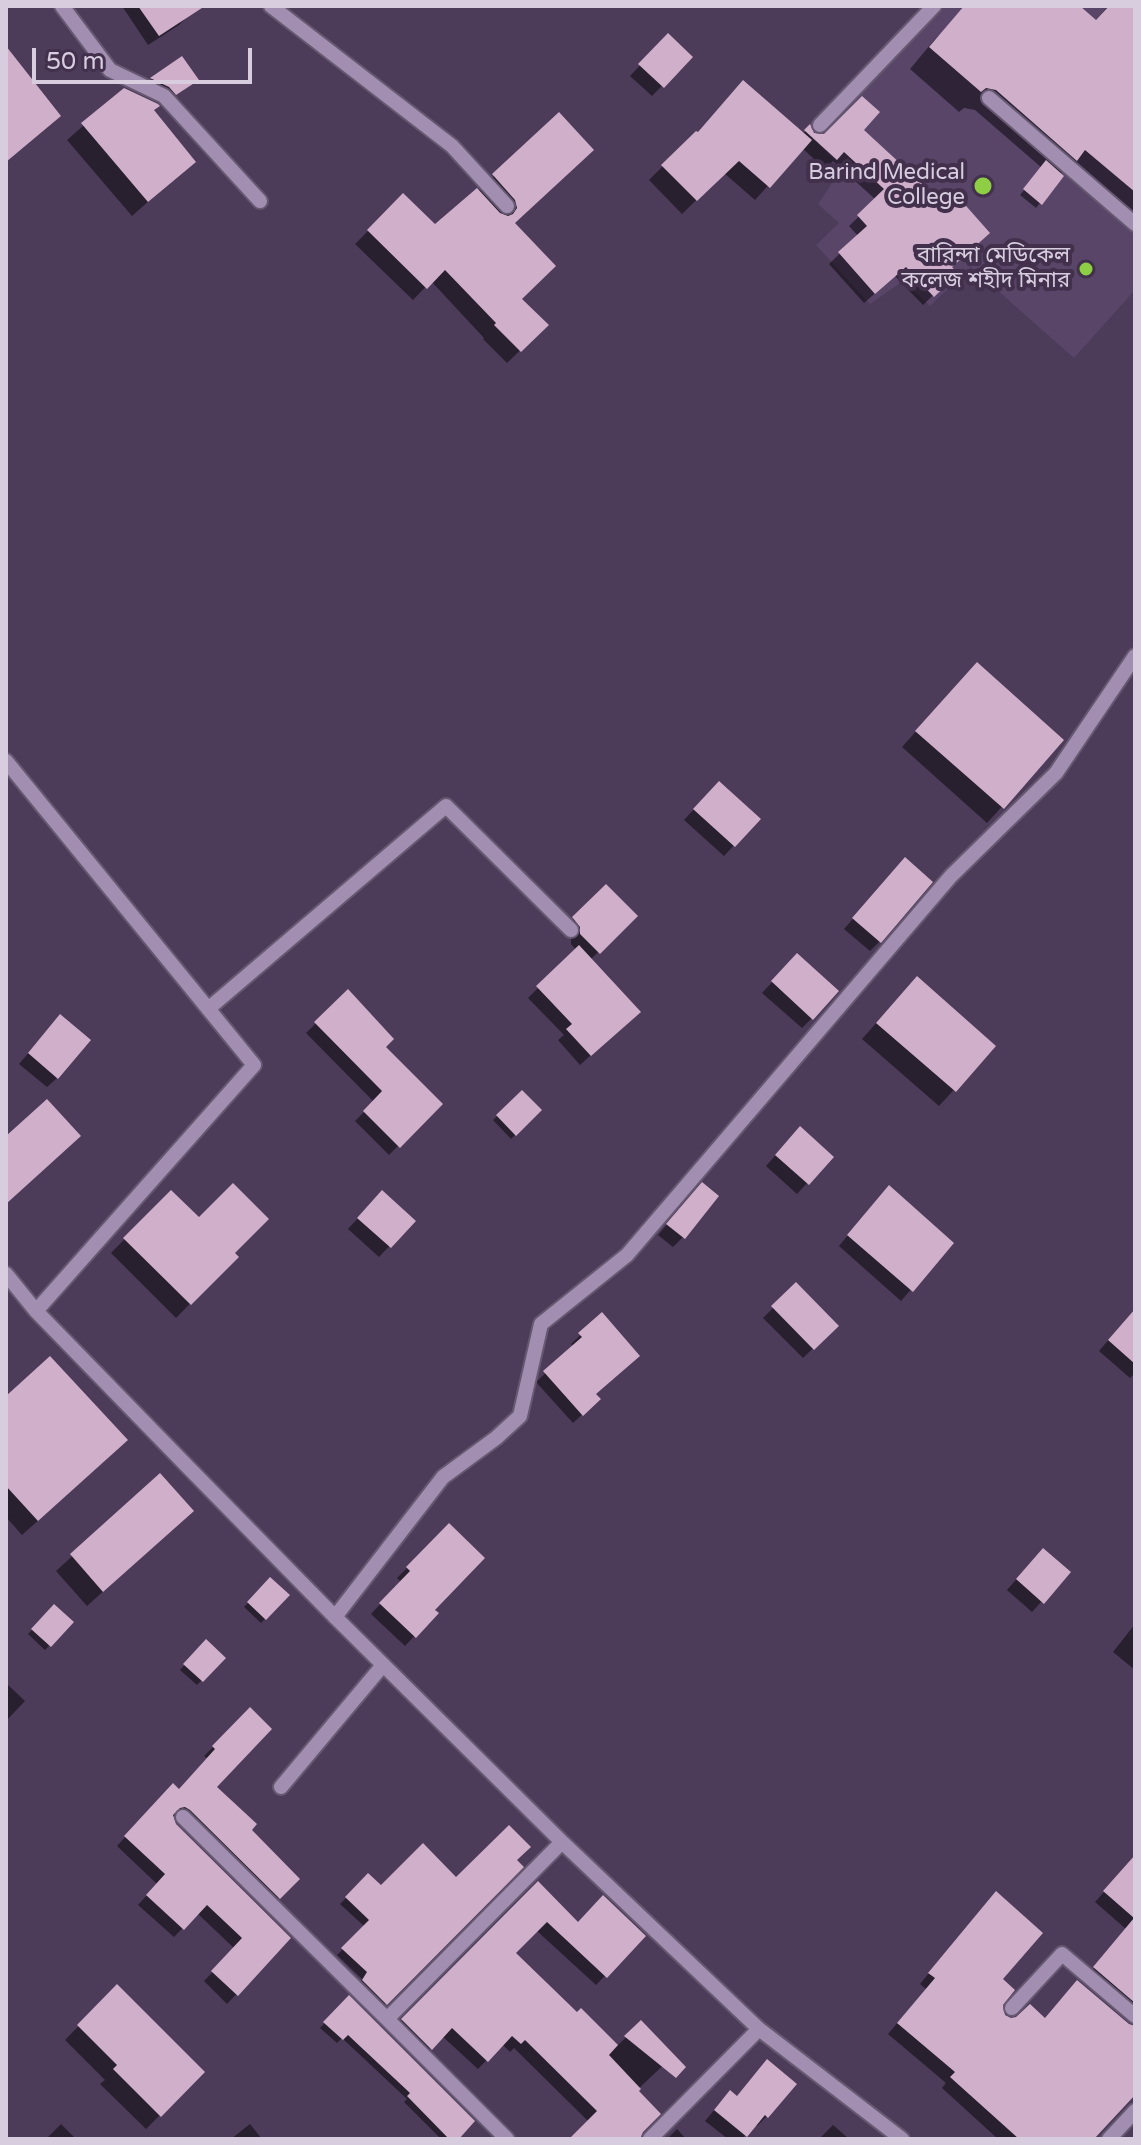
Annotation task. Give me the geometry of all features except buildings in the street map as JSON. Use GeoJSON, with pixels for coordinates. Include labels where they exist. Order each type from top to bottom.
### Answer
{"type":"FeatureCollection","features":[{"type":"Feature","properties":{"kind":"street"},"geometry":{"type":"LineString","coordinates":[[62,6],[110,70],[164,96],[260,201]]}},
{"type":"Feature","properties":{"kind":"street"},"geometry":{"type":"LineString","coordinates":[[271,6],[452,146],[507,206]]}},
{"type":"Feature","properties":{"kind":"street"},"geometry":{"type":"LineString","coordinates":[[820,125],[934,6]]}},
{"type":"Feature","properties":{"kind":"street"},"geometry":{"type":"LineString","coordinates":[[989,98],[1135,224]]}},
{"type":"Feature","properties":{"kind":"street"},"geometry":{"type":"LineString","coordinates":[[335,1617],[443,1477],[520,1416],[541,1324],[627,1255],[951,876],[1056,773],[1135,656]]}},
{"type":"Feature","properties":{"kind":"street"},"geometry":{"type":"LineString","coordinates":[[6,761],[254,1065],[36,1311]]}},
{"type":"Feature","properties":{"kind":"street"},"geometry":{"type":"LineString","coordinates":[[208,1009],[446,806],[571,930]]}},
{"type":"Feature","properties":{"kind":"street"},"geometry":{"type":"LineString","coordinates":[[6,1274],[36,1311],[335,1617],[562,1842],[759,2029],[902,2139]]}},
{"type":"Feature","properties":{"kind":"street"},"geometry":{"type":"LineString","coordinates":[[281,1787],[383,1665]]}},
{"type":"Feature","properties":{"kind":"street"},"geometry":{"type":"LineString","coordinates":[[183,1817],[507,2139]]}},
{"type":"Feature","properties":{"kind":"street"},"geometry":{"type":"LineString","coordinates":[[387,2019],[562,1842]]}},
{"type":"Feature","properties":{"kind":"street"},"geometry":{"type":"LineString","coordinates":[[1012,2008],[1062,1954],[1135,2016]]}},
{"type":"Feature","properties":{"kind":"street"},"geometry":{"type":"LineString","coordinates":[[650,2139],[759,2029]]}},
{"type":"Feature","properties":{"kind":"street"},"geometry":{"type":"LineString","coordinates":[[1109,2139],[1135,2111]]}},
{"type":"Feature","properties":{"kind":"shaded area","name":"Barind Medical College"},"geometry":{"type":"Polygon","coordinates":[[[927,6],[1135,6],[1135,290],[1074,358],[971,267],[930,306],[903,281],[870,304],[816,245],[839,223],[818,204],[842,168],[804,130],[927,6]]]}},
{"type":"Feature","properties":{"kind":"place","name":"Barind Medical College"},"geometry":{"type":"Point","coordinates":[983,186]}},
{"type":"Feature","properties":{"kind":"place","name":"বারিন্দা মেডিকেল কলেজ শহীদ মিনার"},"geometry":{"type":"Point","coordinates":[1086,269]}}]}
